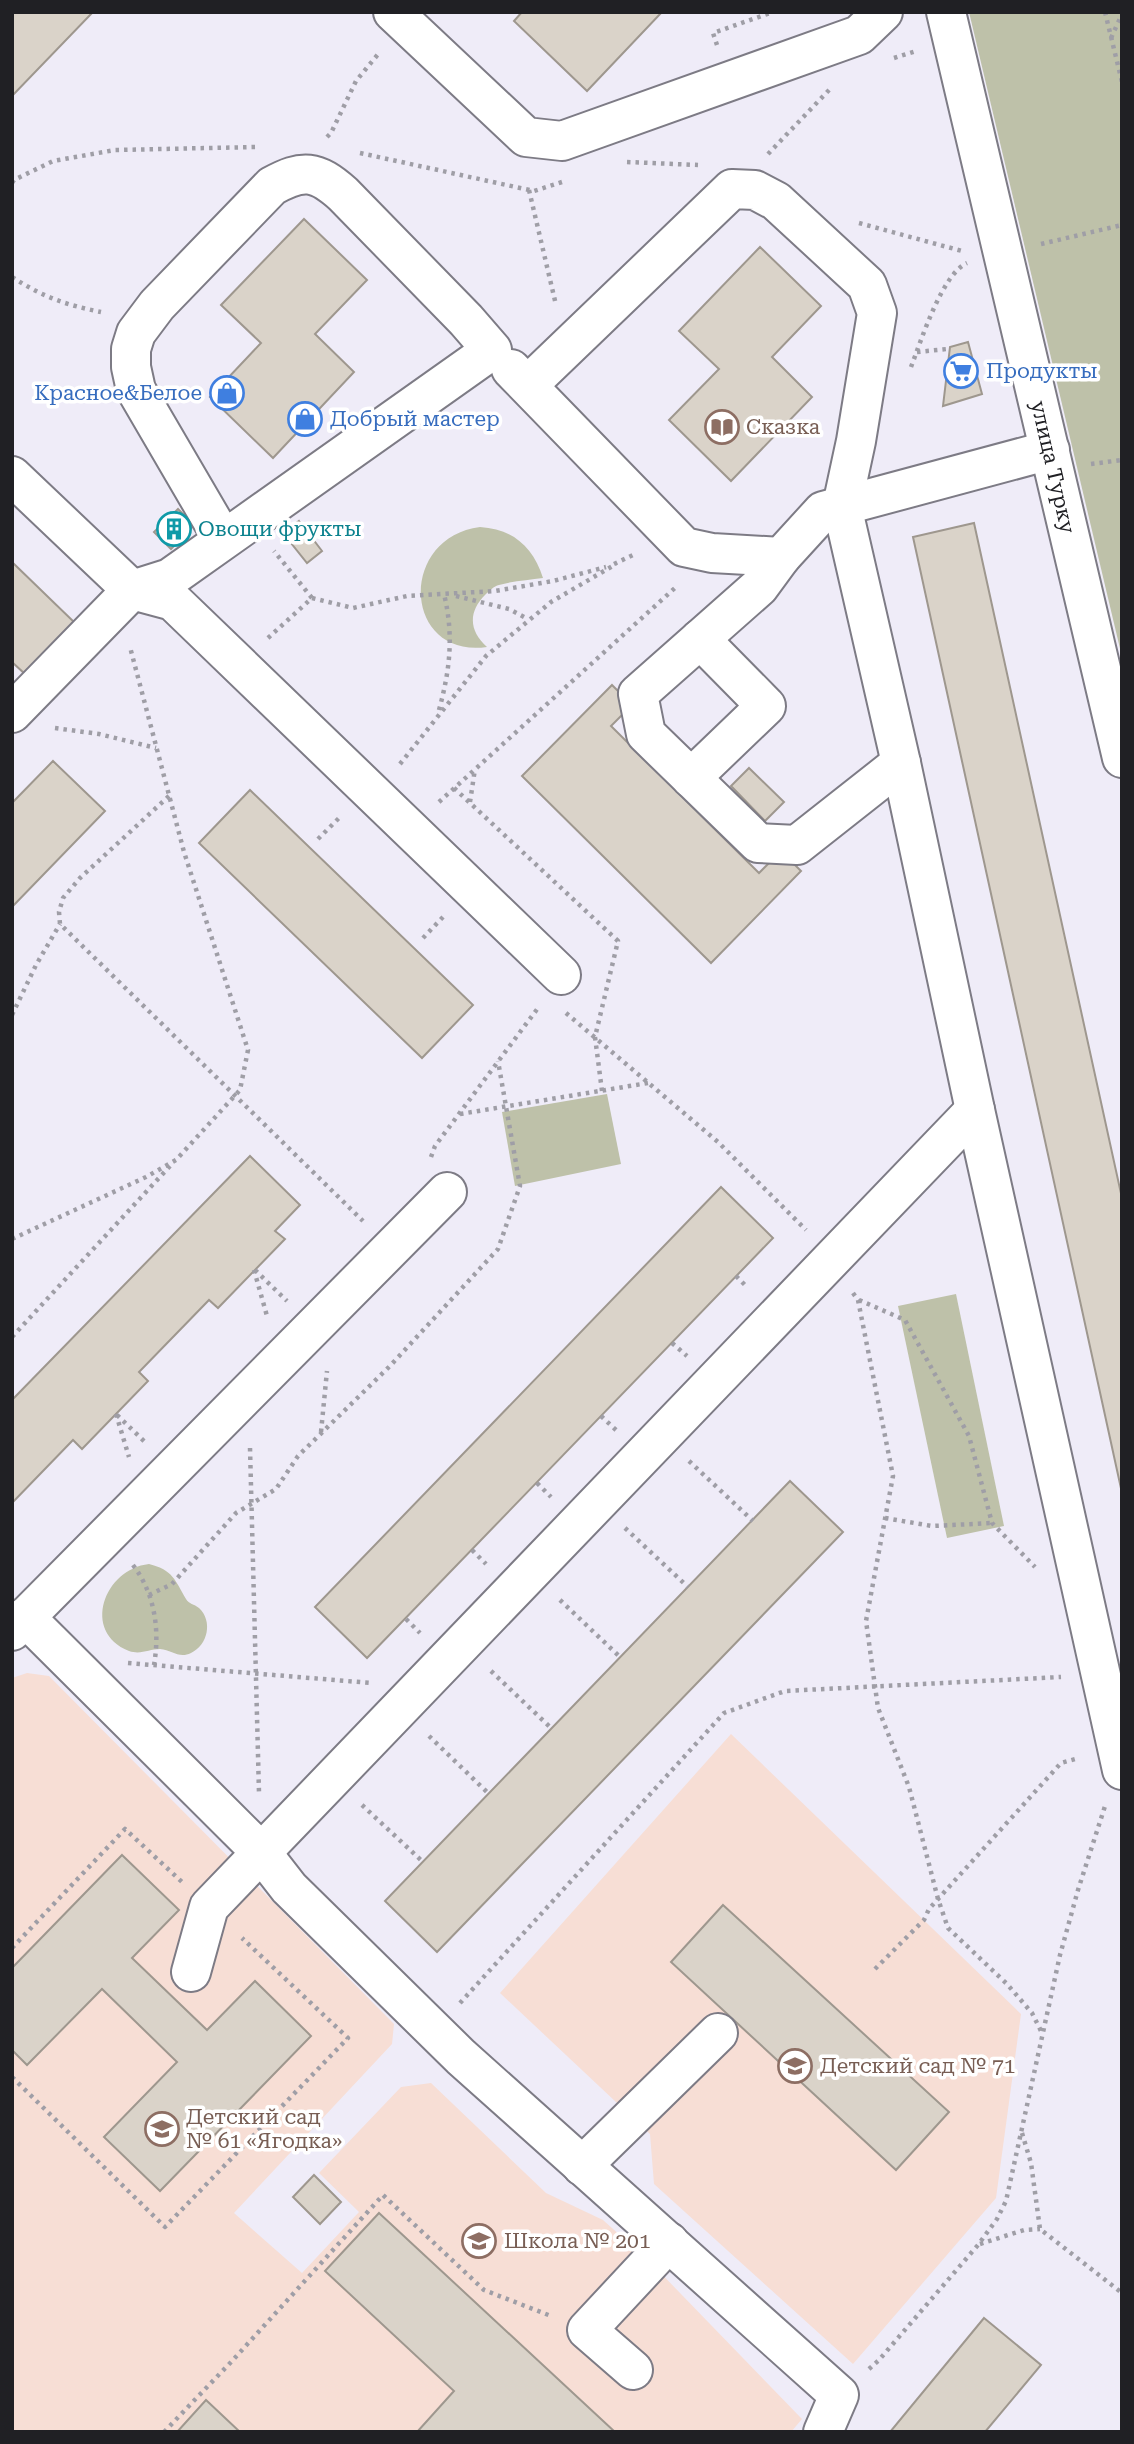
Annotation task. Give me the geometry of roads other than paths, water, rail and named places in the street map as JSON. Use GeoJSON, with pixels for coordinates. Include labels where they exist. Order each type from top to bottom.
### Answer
{"type":"FeatureCollection","features":[{"type":"Feature","properties":{"kind":"street"},"geometry":{"type":"LineString","coordinates":[[401,25],[526,137],[562,141],[859,35],[883,12]]}},
{"type":"Feature","properties":{"kind":"street","name":"улица Турку"},"geometry":{"type":"LineString","coordinates":[[947,12],[1122,758]]}},
{"type":"Feature","properties":{"kind":"street"},"geometry":{"type":"LineString","coordinates":[[236,529],[136,390],[131,367],[131,349],[136,333],[157,305],[272,186],[292,176],[311,174],[329,181],[684,547],[712,553],[781,557]]}},
{"type":"Feature","properties":{"kind":"street"},"geometry":{"type":"LineString","coordinates":[[527,385],[732,189],[755,190],[776,201],[867,285],[877,313],[856,441],[842,506],[901,763],[1084,1602],[1111,1671],[1119,1758]]}},
{"type":"Feature","properties":{"kind":"street"},"geometry":{"type":"LineString","coordinates":[[12,713],[125,598],[170,578],[492,350]]}},
{"type":"Feature","properties":{"kind":"street"},"geometry":{"type":"LineString","coordinates":[[901,763],[797,845],[758,843],[646,734],[638,694],[759,587],[781,557],[823,512],[1049,450]]}},
{"type":"Feature","properties":{"kind":"street"},"geometry":{"type":"LineString","coordinates":[[12,476],[125,598],[173,601],[561,975]]}},
{"type":"Feature","properties":{"kind":"street"},"geometry":{"type":"LineString","coordinates":[[691,778],[766,706],[700,639]]}},
{"type":"Feature","properties":{"kind":"street"},"geometry":{"type":"LineString","coordinates":[[191,1972],[209,1907],[975,1110]]}},
{"type":"Feature","properties":{"kind":"street"},"geometry":{"type":"LineString","coordinates":[[447,1192],[19,1624],[73,1664],[261,1852],[289,1888],[435,2032],[839,2395],[822,2432]]}},
{"type":"Feature","properties":{"kind":"street"},"geometry":{"type":"LineString","coordinates":[[582,2165],[718,2033]]}},
{"type":"Feature","properties":{"kind":"street"},"geometry":{"type":"LineString","coordinates":[[633,2370],[587,2330],[669,2242]]}},
{"type":"Feature","properties":{"kind":"place","name":"Продукты"},"geometry":{"type":"Point","coordinates":[961,371]}},
{"type":"Feature","properties":{"kind":"place","name":"Красное&Белое"},"geometry":{"type":"Point","coordinates":[227,393]}},
{"type":"Feature","properties":{"kind":"place","name":"Добрый мастер"},"geometry":{"type":"Point","coordinates":[305,419]}},
{"type":"Feature","properties":{"kind":"place","name":"Сказка"},"geometry":{"type":"Point","coordinates":[722,427]}},
{"type":"Feature","properties":{"kind":"place","name":"Овощи фрукты"},"geometry":{"type":"Point","coordinates":[174,529]}},
{"type":"Feature","properties":{"kind":"place","name":"Детский сад № 71"},"geometry":{"type":"Point","coordinates":[795,2066]}},
{"type":"Feature","properties":{"kind":"place","name":"Детский сад № 61 «Ягодка»"},"geometry":{"type":"Point","coordinates":[162,2129]}},
{"type":"Feature","properties":{"kind":"place","name":"Школа № 201"},"geometry":{"type":"Point","coordinates":[479,2241]}}]}
